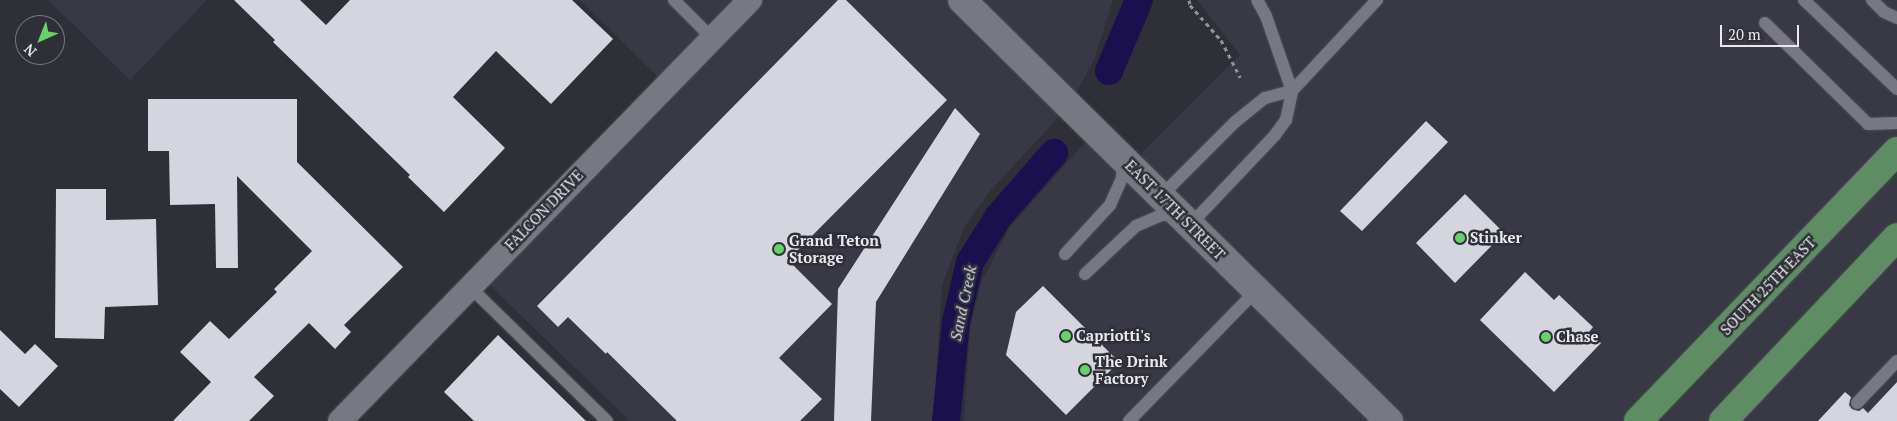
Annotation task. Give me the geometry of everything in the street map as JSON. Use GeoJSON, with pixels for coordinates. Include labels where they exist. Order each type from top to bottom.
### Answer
{"type":"FeatureCollection","features":[{"type":"Feature","properties":{"kind":"main road","name":"EAST 17TH STREET"},"geometry":{"type":"LineString","coordinates":[[962,0],[1389,421]]}},
{"type":"Feature","properties":{"kind":"main road","name":"SOUTH 25TH EAST"},"geometry":{"type":"LineString","coordinates":[[1638,421],[1897,151]]}},
{"type":"Feature","properties":{"kind":"main road"},"geometry":{"type":"LineString","coordinates":[[1723,421],[1897,237]]}},
{"type":"Feature","properties":{"kind":"street","name":"FALCON DRIVE"},"geometry":{"type":"LineString","coordinates":[[340,421],[469,286],[750,0]]}},
{"type":"Feature","properties":{"kind":"lane"},"geometry":{"type":"LineString","coordinates":[[674,0],[712,38]]}},
{"type":"Feature","properties":{"kind":"lane"},"geometry":{"type":"LineString","coordinates":[[1085,274],[1136,226],[1162,215],[1177,212],[1275,135],[1286,120],[1292,91],[1266,16],[1257,0]]}},
{"type":"Feature","properties":{"kind":"lane"},"geometry":{"type":"LineString","coordinates":[[1177,212],[1235,122],[1265,98],[1292,91],[1377,0]]}},
{"type":"Feature","properties":{"kind":"lane"},"geometry":{"type":"LineString","coordinates":[[1804,0],[1897,89]]}},
{"type":"Feature","properties":{"kind":"lane"},"geometry":{"type":"LineString","coordinates":[[1872,0],[1884,12],[1897,18]]}},
{"type":"Feature","properties":{"kind":"lane"},"geometry":{"type":"LineString","coordinates":[[1765,23],[1868,124],[1897,123]]}},
{"type":"Feature","properties":{"kind":"lane"},"geometry":{"type":"LineString","coordinates":[[1065,254],[1110,206],[1122,178],[1123,159]]}},
{"type":"Feature","properties":{"kind":"lane"},"geometry":{"type":"LineString","coordinates":[[469,286],[607,421]]}},
{"type":"Feature","properties":{"kind":"lane"},"geometry":{"type":"LineString","coordinates":[[1129,421],[1257,290]]}},
{"type":"Feature","properties":{"kind":"lane"},"geometry":{"type":"LineString","coordinates":[[1857,403],[1897,361]]}},
{"type":"Feature","properties":{"kind":"path"},"geometry":{"type":"LineString","coordinates":[[1189,0],[1190,5],[1221,40],[1240,76]]}},
{"type":"Feature","properties":{"kind":"shaded area"},"geometry":{"type":"Polygon","coordinates":[[[48,0],[207,0],[130,80],[48,0]]]}},
{"type":"Feature","properties":{"kind":"shaded area"},"geometry":{"type":"Polygon","coordinates":[[[580,0],[1113,0],[1094,60],[1069,106],[991,190],[964,227],[942,286],[933,421],[630,421],[480,276],[667,86],[580,0]]]}},
{"type":"Feature","properties":{"kind":"shaded area"},"geometry":{"type":"Polygon","coordinates":[[[1197,0],[1897,0],[1897,421],[964,421],[970,327],[982,280],[1010,227],[1095,131],[1130,165],[1240,55],[1197,0]]]}},
{"type":"Feature","properties":{"kind":"building"},"geometry":{"type":"Polygon","coordinates":[[[234,0],[300,0],[326,25],[350,0],[572,0],[613,39],[551,104],[496,51],[453,97],[505,148],[444,212],[408,177],[410,175],[273,42],[275,40],[234,0]]]}},
{"type":"Feature","properties":{"kind":"building"},"geometry":{"type":"Polygon","coordinates":[[[838,0],[846,0],[947,100],[788,260],[832,304],[779,358],[822,399],[800,421],[677,421],[607,352],[606,354],[568,317],[558,327],[537,306],[838,0]]]}},
{"type":"Feature","properties":{"kind":"building"},"geometry":{"type":"Polygon","coordinates":[[[148,99],[297,99],[297,162],[403,267],[344,325],[351,332],[335,349],[309,323],[254,377],[274,396],[249,421],[173,421],[211,382],[180,352],[210,321],[229,339],[277,292],[274,289],[312,251],[237,176],[238,268],[216,268],[215,204],[170,205],[169,151],[148,151],[148,99]]]}},
{"type":"Feature","properties":{"kind":"building"},"geometry":{"type":"Polygon","coordinates":[[[955,108],[980,134],[876,302],[871,421],[834,421],[838,289],[955,108]]]}},
{"type":"Feature","properties":{"kind":"building"},"geometry":{"type":"Polygon","coordinates":[[[1426,121],[1448,142],[1362,231],[1340,211],[1426,121]]]}},
{"type":"Feature","properties":{"kind":"building"},"geometry":{"type":"Polygon","coordinates":[[[56,189],[106,189],[106,220],[156,219],[158,305],[105,307],[104,339],[55,338],[56,189]]]}},
{"type":"Feature","properties":{"kind":"building","name":"Stinker"},"geometry":{"type":"Polygon","coordinates":[[[1465,194],[1504,233],[1455,283],[1416,243],[1465,194]]]}},
{"type":"Feature","properties":{"kind":"building","name":"Chase"},"geometry":{"type":"Polygon","coordinates":[[[1525,272],[1554,300],[1559,295],[1593,327],[1589,332],[1601,343],[1554,392],[1480,320],[1525,272]]]}},
{"type":"Feature","properties":{"kind":"building"},"geometry":{"type":"Polygon","coordinates":[[[1043,286],[1119,362],[1066,415],[1006,355],[1016,312],[1043,286]]]}},
{"type":"Feature","properties":{"kind":"building"},"geometry":{"type":"Polygon","coordinates":[[[0,330],[25,354],[35,344],[58,366],[19,407],[0,389],[0,330]]]}},
{"type":"Feature","properties":{"kind":"building"},"geometry":{"type":"Polygon","coordinates":[[[498,335],[586,421],[474,421],[444,392],[498,335]]]}},
{"type":"Feature","properties":{"kind":"building"},"geometry":{"type":"Polygon","coordinates":[[[1897,382],[1897,421],[1818,421],[1845,392],[1851,397],[1849,405],[1852,409],[1859,411],[1863,408],[1868,413],[1897,382]]]}},
{"type":"Feature","properties":{"kind":"waterway","name":"Sand Creek"},"geometry":{"type":"LineString","coordinates":[[1109,71],[1139,0]]}},
{"type":"Feature","properties":{"kind":"waterway","name":"Sand Creek"},"geometry":{"type":"LineString","coordinates":[[946,421],[956,322],[970,262],[999,216],[1054,153]]}},
{"type":"Feature","properties":{"kind":"place","name":"Stinker"},"geometry":{"type":"Point","coordinates":[1460,238]}},
{"type":"Feature","properties":{"kind":"place","name":"Grand Teton Storage"},"geometry":{"type":"Point","coordinates":[779,249]}},
{"type":"Feature","properties":{"kind":"place","name":"Capriotti's"},"geometry":{"type":"Point","coordinates":[1066,336]}},
{"type":"Feature","properties":{"kind":"place","name":"Chase"},"geometry":{"type":"Point","coordinates":[1546,337]}},
{"type":"Feature","properties":{"kind":"place","name":"The Drink Factory"},"geometry":{"type":"Point","coordinates":[1085,370]}}]}
